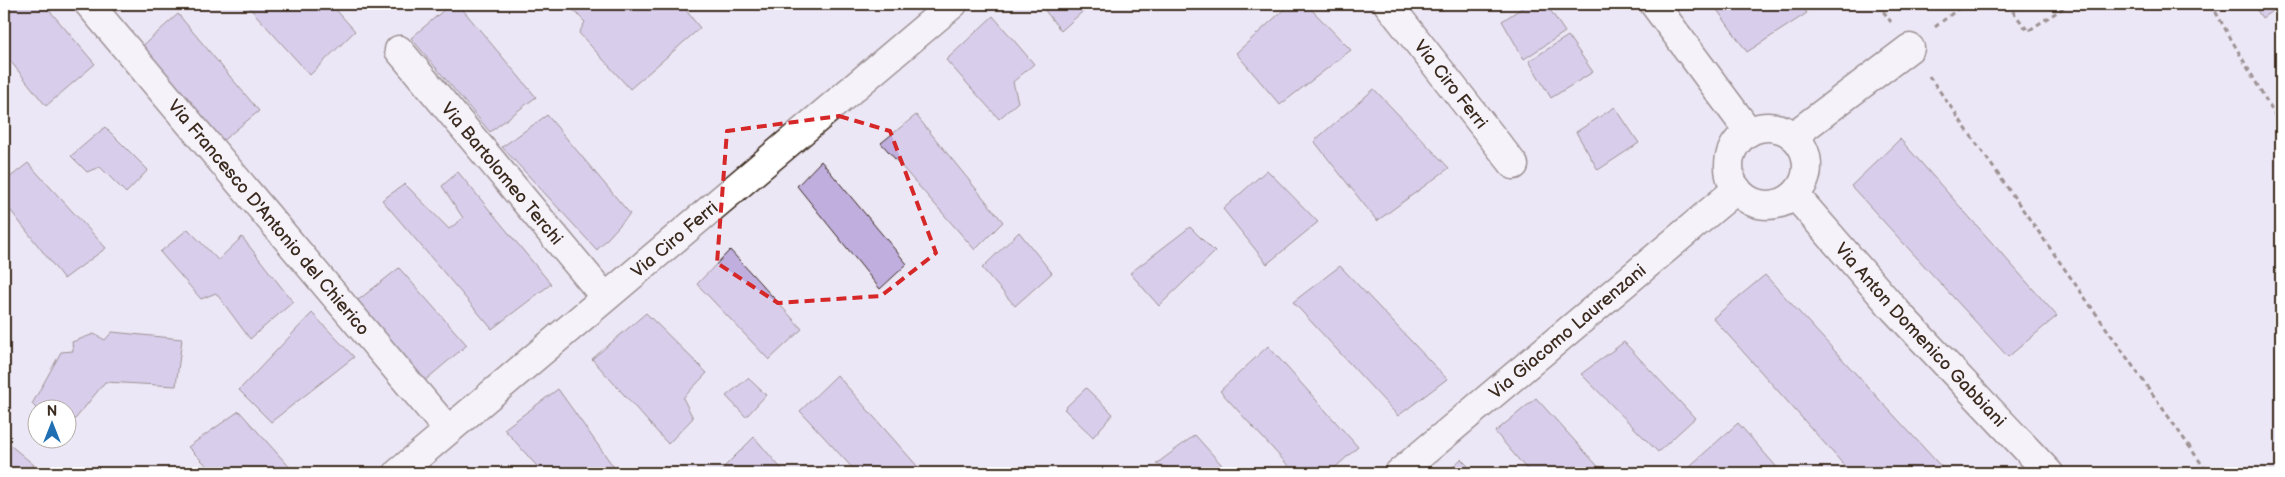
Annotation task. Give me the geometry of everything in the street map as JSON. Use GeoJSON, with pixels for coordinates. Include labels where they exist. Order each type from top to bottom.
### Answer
{"type":"FeatureCollection","features":[{"type":"Feature","properties":{"kind":"street","name":"Via Francesco D'Antonio del Chierico"},"geometry":{"type":"LineString","coordinates":[[89,4],[448,430]]}},
{"type":"Feature","properties":{"kind":"street","name":"Via Ciro Ferri"},"geometry":{"type":"LineString","coordinates":[[398,473],[953,4]]}},
{"type":"Feature","properties":{"kind":"street","name":"Via Ciro Ferri"},"geometry":{"type":"LineString","coordinates":[[1388,4],[1514,165]]}},
{"type":"Feature","properties":{"kind":"street"},"geometry":{"type":"LineString","coordinates":[[1654,4],[1749,132]]}},
{"type":"Feature","properties":{"kind":"street"},"geometry":{"type":"LineString","coordinates":[[1793,136],[1910,48]]}},
{"type":"Feature","properties":{"kind":"street","name":"Via Bartolomeo Terchi"},"geometry":{"type":"LineString","coordinates":[[399,50],[605,297]]}},
{"type":"Feature","properties":{"kind":"street"},"geometry":{"type":"LineString","coordinates":[[1771,127],[1783,130],[1793,136],[1807,158],[1807,172],[1803,184],[1795,195],[1784,202],[1771,205],[1758,204],[1746,198],[1737,190],[1731,178],[1729,164],[1735,146],[1749,132],[1760,128],[1771,127]]}},
{"type":"Feature","properties":{"kind":"street","name":"Via Giacomo Laurenzani"},"geometry":{"type":"LineString","coordinates":[[1399,473],[1737,190]]}},
{"type":"Feature","properties":{"kind":"street","name":"Via Anton Domenico Gabbiani"},"geometry":{"type":"LineString","coordinates":[[1795,195],[1894,309],[2049,473]]}},
{"type":"Feature","properties":{"kind":"path"},"geometry":{"type":"LineString","coordinates":[[1878,4],[2067,269],[2208,473]]}},
{"type":"Feature","properties":{"kind":"path"},"geometry":{"type":"LineString","coordinates":[[2007,4],[2028,30],[2069,4]]}},
{"type":"Feature","properties":{"kind":"path"},"geometry":{"type":"LineString","coordinates":[[2211,4],[2281,126]]}},
{"type":"Feature","properties":{"kind":"highlighted area"},"geometry":{"type":"Polygon","coordinates":[[[839,116],[890,131],[936,253],[881,296],[778,303],[717,263],[727,131],[839,116]]]}},
{"type":"Feature","properties":{"kind":"building"},"geometry":{"type":"Polygon","coordinates":[[[4,4],[44,4],[95,64],[46,106],[4,53],[4,4]]]}},
{"type":"Feature","properties":{"kind":"building"},"geometry":{"type":"Polygon","coordinates":[[[246,4],[331,4],[355,31],[310,75],[246,4]]]}},
{"type":"Feature","properties":{"kind":"building"},"geometry":{"type":"Polygon","coordinates":[[[451,4],[458,4],[536,97],[490,132],[411,38],[451,4]]]}},
{"type":"Feature","properties":{"kind":"building"},"geometry":{"type":"Polygon","coordinates":[[[567,4],[681,4],[700,28],[630,89],[579,33],[585,22],[567,4]]]}},
{"type":"Feature","properties":{"kind":"building"},"geometry":{"type":"Polygon","coordinates":[[[1040,4],[1091,4],[1061,31],[1040,4]]]}},
{"type":"Feature","properties":{"kind":"building"},"geometry":{"type":"Polygon","coordinates":[[[1290,4],[1306,4],[1351,50],[1280,105],[1236,53],[1290,4]]]}},
{"type":"Feature","properties":{"kind":"building"},"geometry":{"type":"Polygon","coordinates":[[[1528,4],[1546,4],[1565,32],[1524,59],[1502,21],[1528,4]]]}},
{"type":"Feature","properties":{"kind":"building"},"geometry":{"type":"Polygon","coordinates":[[[1713,4],[1800,4],[1807,13],[1747,52],[1713,4]]]}},
{"type":"Feature","properties":{"kind":"building"},"geometry":{"type":"Polygon","coordinates":[[[2253,4],[2281,4],[2281,5],[2262,18],[2253,4]]]}},
{"type":"Feature","properties":{"kind":"building"},"geometry":{"type":"Polygon","coordinates":[[[178,14],[259,111],[221,142],[139,49],[178,14]]]}},
{"type":"Feature","properties":{"kind":"building"},"geometry":{"type":"Polygon","coordinates":[[[993,16],[1034,64],[1013,82],[1018,102],[999,119],[946,60],[993,16]]]}},
{"type":"Feature","properties":{"kind":"building"},"geometry":{"type":"Polygon","coordinates":[[[1568,36],[1593,72],[1551,98],[1529,61],[1568,36]]]}},
{"type":"Feature","properties":{"kind":"building"},"geometry":{"type":"Polygon","coordinates":[[[1374,89],[1449,168],[1377,221],[1314,141],[1374,89]]]}},
{"type":"Feature","properties":{"kind":"building"},"geometry":{"type":"Polygon","coordinates":[[[1615,107],[1639,143],[1598,170],[1576,132],[1615,107]]]}},
{"type":"Feature","properties":{"kind":"building"},"geometry":{"type":"Polygon","coordinates":[[[547,115],[630,214],[597,250],[502,147],[547,115]]]}},
{"type":"Feature","properties":{"kind":"building"},"geometry":{"type":"Polygon","coordinates":[[[916,115],[1003,222],[975,250],[881,143],[916,115]]]}},
{"type":"Feature","properties":{"kind":"building"},"geometry":{"type":"Polygon","coordinates":[[[105,127],[148,170],[126,193],[100,167],[87,172],[71,156],[105,127]]]}},
{"type":"Feature","properties":{"kind":"building"},"geometry":{"type":"Polygon","coordinates":[[[1900,139],[2057,316],[2008,357],[1851,186],[1900,139]]]}},
{"type":"Feature","properties":{"kind":"building"},"geometry":{"type":"Polygon","coordinates":[[[821,161],[907,264],[880,289],[797,186],[821,161]]]}},
{"type":"Feature","properties":{"kind":"building"},"geometry":{"type":"Polygon","coordinates":[[[28,163],[106,248],[64,279],[4,202],[4,182],[28,163]]]}},
{"type":"Feature","properties":{"kind":"building"},"geometry":{"type":"Polygon","coordinates":[[[1267,170],[1318,222],[1267,264],[1223,209],[1267,170]]]}},
{"type":"Feature","properties":{"kind":"building"},"geometry":{"type":"Polygon","coordinates":[[[458,172],[551,284],[492,329],[382,200],[405,184],[449,229],[463,218],[442,186],[458,172]]]}},
{"type":"Feature","properties":{"kind":"building"},"geometry":{"type":"Polygon","coordinates":[[[1190,227],[1215,252],[1159,306],[1130,273],[1190,227]]]}},
{"type":"Feature","properties":{"kind":"building"},"geometry":{"type":"Polygon","coordinates":[[[188,229],[218,260],[242,237],[293,302],[250,339],[216,293],[201,299],[160,252],[188,229]]]}},
{"type":"Feature","properties":{"kind":"building"},"geometry":{"type":"Polygon","coordinates":[[[1019,232],[1052,273],[1015,306],[982,268],[1019,232]]]}},
{"type":"Feature","properties":{"kind":"building"},"geometry":{"type":"Polygon","coordinates":[[[730,250],[802,329],[769,360],[697,284],[730,250]]]}},
{"type":"Feature","properties":{"kind":"building"},"geometry":{"type":"Polygon","coordinates":[[[1340,266],[1447,379],[1398,416],[1293,302],[1340,266]]]}},
{"type":"Feature","properties":{"kind":"building"},"geometry":{"type":"Polygon","coordinates":[[[399,268],[467,345],[422,383],[353,304],[399,268]]]}},
{"type":"Feature","properties":{"kind":"building"},"geometry":{"type":"Polygon","coordinates":[[[1765,275],[1947,473],[1851,473],[1713,318],[1765,275]]]}},
{"type":"Feature","properties":{"kind":"building"},"geometry":{"type":"Polygon","coordinates":[[[312,313],[354,357],[271,422],[239,390],[312,313]]]}},
{"type":"Feature","properties":{"kind":"building"},"geometry":{"type":"Polygon","coordinates":[[[646,313],[707,373],[683,398],[693,418],[668,444],[592,359],[646,313]]]}},
{"type":"Feature","properties":{"kind":"building"},"geometry":{"type":"Polygon","coordinates":[[[112,332],[182,339],[176,386],[105,382],[78,416],[78,400],[34,400],[61,352],[73,351],[72,342],[94,334],[105,340],[112,332]]]}},
{"type":"Feature","properties":{"kind":"building"},"geometry":{"type":"Polygon","coordinates":[[[1624,342],[1695,418],[1658,452],[1581,374],[1624,342]]]}},
{"type":"Feature","properties":{"kind":"building"},"geometry":{"type":"Polygon","coordinates":[[[1268,346],[1358,447],[1329,473],[1295,473],[1220,391],[1268,346]]]}},
{"type":"Feature","properties":{"kind":"building"},"geometry":{"type":"Polygon","coordinates":[[[837,375],[918,467],[912,473],[857,473],[800,411],[837,375]]]}},
{"type":"Feature","properties":{"kind":"building"},"geometry":{"type":"Polygon","coordinates":[[[748,378],[766,395],[746,417],[726,396],[748,378]]]}},
{"type":"Feature","properties":{"kind":"building"},"geometry":{"type":"Polygon","coordinates":[[[1086,388],[1113,414],[1093,437],[1064,409],[1086,388]]]}},
{"type":"Feature","properties":{"kind":"building"},"geometry":{"type":"Polygon","coordinates":[[[558,389],[618,473],[543,473],[504,429],[558,389]]]}},
{"type":"Feature","properties":{"kind":"building"},"geometry":{"type":"Polygon","coordinates":[[[1536,398],[1604,473],[1530,473],[1495,432],[1536,398]]]}},
{"type":"Feature","properties":{"kind":"building"},"geometry":{"type":"Polygon","coordinates":[[[239,411],[295,473],[214,473],[188,447],[239,411]]]}},
{"type":"Feature","properties":{"kind":"building"},"geometry":{"type":"Polygon","coordinates":[[[1738,423],[1782,473],[1696,473],[1691,465],[1738,423]]]}},
{"type":"Feature","properties":{"kind":"building"},"geometry":{"type":"Polygon","coordinates":[[[1195,435],[1229,473],[1162,473],[1169,468],[1156,464],[1195,435]]]}},
{"type":"Feature","properties":{"kind":"building"},"geometry":{"type":"Polygon","coordinates":[[[754,437],[785,473],[718,473],[754,437]]]}},
{"type":"Feature","properties":{"kind":"building"},"geometry":{"type":"Polygon","coordinates":[[[4,440],[34,465],[29,473],[4,473],[4,440]]]}},
{"type":"Feature","properties":{"kind":"building"},"geometry":{"type":"Polygon","coordinates":[[[1461,459],[1475,473],[1446,473],[1461,459]]]}}]}
